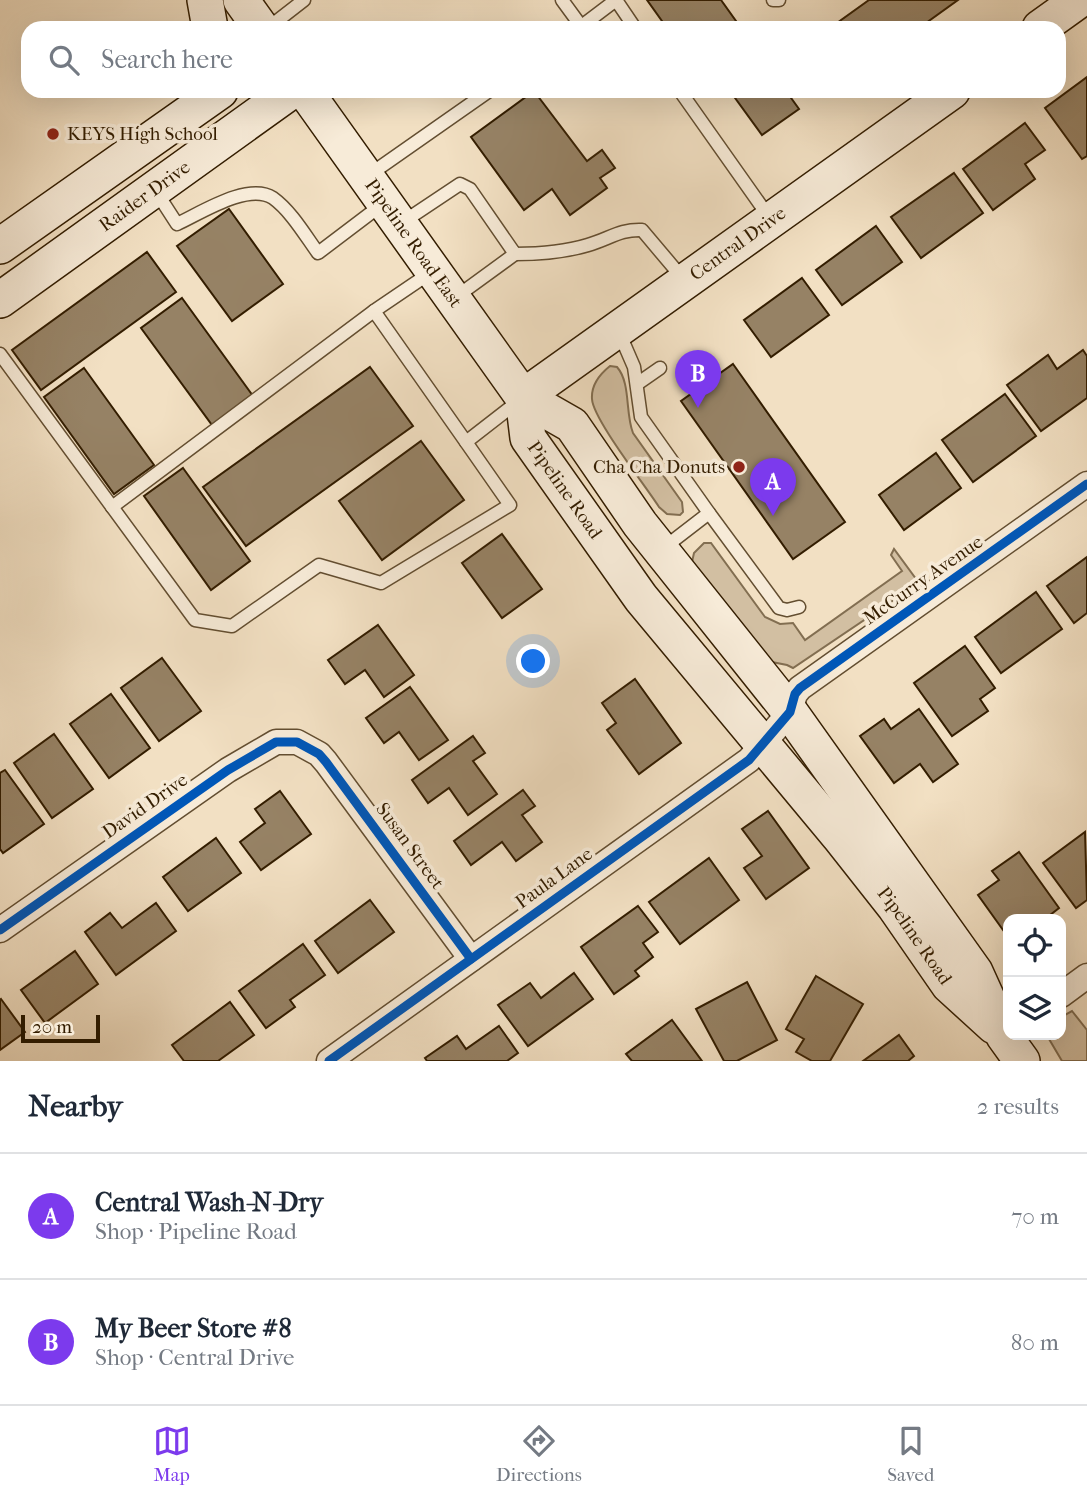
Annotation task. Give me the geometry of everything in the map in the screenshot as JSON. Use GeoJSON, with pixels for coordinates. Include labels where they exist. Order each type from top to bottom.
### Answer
{"type":"FeatureCollection","features":[{"type":"Feature","properties":{"kind":"main road"},"geometry":{"type":"LineString","coordinates":[[205,0],[209,21]]}},
{"type":"Feature","properties":{"kind":"main road"},"geometry":{"type":"LineString","coordinates":[[240,0],[256,21]]}},
{"type":"Feature","properties":{"kind":"main road"},"geometry":{"type":"LineString","coordinates":[[1050,21],[1079,0]]}},
{"type":"Feature","properties":{"kind":"main road"},"geometry":{"type":"LineString","coordinates":[[159,134],[182,98]]}},
{"type":"Feature","properties":{"kind":"main road"},"geometry":{"type":"LineString","coordinates":[[0,246],[210,98]]}},
{"type":"Feature","properties":{"kind":"main road","name":"Raider Drive"},"geometry":{"type":"LineString","coordinates":[[0,300],[281,98]]}},
{"type":"Feature","properties":{"kind":"main road","name":"Pipeline Road East"},"geometry":{"type":"LineString","coordinates":[[310,98],[523,397]]}},
{"type":"Feature","properties":{"kind":"main road","name":"Central Drive"},"geometry":{"type":"LineString","coordinates":[[523,397],[942,98]]}},
{"type":"Feature","properties":{"kind":"main road"},"geometry":{"type":"LineString","coordinates":[[41,217],[67,252]]}},
{"type":"Feature","properties":{"kind":"main road","name":"Pipeline Road"},"geometry":{"type":"LineString","coordinates":[[523,397],[572,425],[640,524],[790,712],[975,972],[1012,1043]]}},
{"type":"Feature","properties":{"kind":"main road","name":"Pipeline Road"},"geometry":{"type":"LineString","coordinates":[[523,397],[528,438],[641,598],[764,743],[895,907],[949,985],[1012,1043]]}},
{"type":"Feature","properties":{"kind":"street","name":"McCurry Avenue"},"geometry":{"type":"LineString","coordinates":[[790,712],[795,694],[800,688],[1087,484]]}},
{"type":"Feature","properties":{"kind":"street","name":"Paula Lane"},"geometry":{"type":"LineString","coordinates":[[330,1061],[749,760],[790,712]]}},
{"type":"Feature","properties":{"kind":"street","name":"David Drive"},"geometry":{"type":"LineString","coordinates":[[0,930],[228,770],[276,742],[297,742],[319,754]]}},
{"type":"Feature","properties":{"kind":"street","name":"Susan Street"},"geometry":{"type":"LineString","coordinates":[[319,754],[471,959]]}},
{"type":"Feature","properties":{"kind":"street"},"geometry":{"type":"LineString","coordinates":[[1066,991],[1087,976]]}},
{"type":"Feature","properties":{"kind":"lane"},"geometry":{"type":"LineString","coordinates":[[277,21],[304,0]]}},
{"type":"Feature","properties":{"kind":"lane"},"geometry":{"type":"LineString","coordinates":[[562,0],[576,21]]}},
{"type":"Feature","properties":{"kind":"lane"},"geometry":{"type":"LineString","coordinates":[[588,21],[615,0],[630,21]]}},
{"type":"Feature","properties":{"kind":"lane"},"geometry":{"type":"LineString","coordinates":[[773,0],[779,0]]}},
{"type":"Feature","properties":{"kind":"lane"},"geometry":{"type":"LineString","coordinates":[[154,190],[177,224],[248,192],[272,197],[318,253],[384,201],[482,98]]}},
{"type":"Feature","properties":{"kind":"lane"},"geometry":{"type":"LineString","coordinates":[[685,98],[771,220]]}},
{"type":"Feature","properties":{"kind":"lane"},"geometry":{"type":"LineString","coordinates":[[384,201],[460,184],[470,189],[515,254]]}},
{"type":"Feature","properties":{"kind":"lane"},"geometry":{"type":"LineString","coordinates":[[453,299],[515,254],[544,254],[589,245],[627,229],[642,230],[685,282]]}},
{"type":"Feature","properties":{"kind":"lane"},"geometry":{"type":"LineString","coordinates":[[112,507],[374,311],[433,271]]}},
{"type":"Feature","properties":{"kind":"lane"},"geometry":{"type":"LineString","coordinates":[[0,354],[195,620],[232,626],[319,565],[381,583],[510,505],[374,311]]}},
{"type":"Feature","properties":{"kind":"lane"},"geometry":{"type":"LineString","coordinates":[[618,330],[632,359],[638,407],[643,423],[779,608],[786,610],[799,607]]}},
{"type":"Feature","properties":{"kind":"lane"},"geometry":{"type":"LineString","coordinates":[[637,384],[660,368]]}},
{"type":"Feature","properties":{"kind":"lane"},"geometry":{"type":"LineString","coordinates":[[466,442],[523,397]]}},
{"type":"Feature","properties":{"kind":"lane"},"geometry":{"type":"LineString","coordinates":[[661,550],[709,513]]}},
{"type":"Feature","properties":{"kind":"shaded area"},"geometry":{"type":"Polygon","coordinates":[[[610,366],[617,367],[624,381],[633,433],[682,502],[683,512],[680,515],[667,514],[659,507],[601,421],[592,394],[600,376],[610,366]]]}},
{"type":"Feature","properties":{"kind":"shaded area"},"geometry":{"type":"Polygon","coordinates":[[[704,543],[711,543],[765,617],[780,624],[793,623],[805,640],[902,571],[891,555],[894,549],[919,583],[793,668],[772,662],[692,562],[694,553],[704,543]]]}},
{"type":"Feature","properties":{"kind":"shaded area"},"geometry":{"type":"Polygon","coordinates":[[[1072,1011],[1087,1030],[1087,1061],[1062,1061],[1050,1040],[1066,1040],[1066,1014],[1072,1011]]]}},
{"type":"Feature","properties":{"kind":"building"},"geometry":{"type":"Polygon","coordinates":[[[647,0],[721,0],[736,21],[662,21],[647,0]]]}},
{"type":"Feature","properties":{"kind":"building"},"geometry":{"type":"Polygon","coordinates":[[[869,0],[958,0],[929,21],[840,21],[869,0]]]}},
{"type":"Feature","properties":{"kind":"building"},"geometry":{"type":"Polygon","coordinates":[[[1087,77],[1087,156],[1082,159],[1045,108],[1059,98],[1066,98],[1066,92],[1087,77]]]}},
{"type":"Feature","properties":{"kind":"building"},"geometry":{"type":"Polygon","coordinates":[[[524,98],[539,98],[587,161],[602,150],[615,168],[600,178],[607,188],[570,215],[552,189],[524,210],[471,137],[524,98]]]}},
{"type":"Feature","properties":{"kind":"building"},"geometry":{"type":"Polygon","coordinates":[[[735,98],[791,98],[799,109],[762,135],[735,98]]]}},
{"type":"Feature","properties":{"kind":"building"},"geometry":{"type":"Polygon","coordinates":[[[1025,123],[1045,150],[1025,164],[1035,179],[993,210],[963,169],[1025,123]]]}},
{"type":"Feature","properties":{"kind":"building"},"geometry":{"type":"Polygon","coordinates":[[[954,173],[983,213],[921,258],[891,217],[954,173]]]}},
{"type":"Feature","properties":{"kind":"building"},"geometry":{"type":"Polygon","coordinates":[[[229,209],[283,284],[232,321],[177,246],[229,209]]]}},
{"type":"Feature","properties":{"kind":"building"},"geometry":{"type":"Polygon","coordinates":[[[876,226],[902,262],[842,305],[816,270],[876,226]]]}},
{"type":"Feature","properties":{"kind":"building"},"geometry":{"type":"Polygon","coordinates":[[[147,252],[176,292],[41,390],[12,350],[147,252]]]}},
{"type":"Feature","properties":{"kind":"building"},"geometry":{"type":"Polygon","coordinates":[[[802,278],[829,315],[771,357],[744,320],[802,278]]]}},
{"type":"Feature","properties":{"kind":"building"},"geometry":{"type":"Polygon","coordinates":[[[182,298],[253,396],[212,425],[141,328],[182,298]]]}},
{"type":"Feature","properties":{"kind":"building"},"geometry":{"type":"Polygon","coordinates":[[[1083,350],[1087,356],[1087,398],[1041,431],[1007,385],[1048,355],[1057,369],[1083,350]]]}},
{"type":"Feature","properties":{"kind":"building"},"geometry":{"type":"Polygon","coordinates":[[[733,364],[845,522],[793,559],[681,401],[733,364]]]}},
{"type":"Feature","properties":{"kind":"building"},"geometry":{"type":"Polygon","coordinates":[[[370,367],[413,426],[246,546],[203,487],[370,367]]]}},
{"type":"Feature","properties":{"kind":"building"},"geometry":{"type":"Polygon","coordinates":[[[84,368],[154,465],[114,494],[44,397],[84,368]]]}},
{"type":"Feature","properties":{"kind":"building"},"geometry":{"type":"Polygon","coordinates":[[[1005,394],[1036,436],[973,482],[942,440],[1005,394]]]}},
{"type":"Feature","properties":{"kind":"building"},"geometry":{"type":"Polygon","coordinates":[[[421,441],[464,500],[382,560],[339,501],[421,441]]]}},
{"type":"Feature","properties":{"kind":"building"},"geometry":{"type":"Polygon","coordinates":[[[936,453],[961,488],[904,530],[879,495],[936,453]]]}},
{"type":"Feature","properties":{"kind":"building"},"geometry":{"type":"Polygon","coordinates":[[[183,468],[250,561],[211,590],[144,496],[183,468]]]}},
{"type":"Feature","properties":{"kind":"building"},"geometry":{"type":"Polygon","coordinates":[[[502,534],[542,589],[502,618],[462,563],[502,534]]]}},
{"type":"Feature","properties":{"kind":"building"},"geometry":{"type":"Polygon","coordinates":[[[1087,557],[1087,613],[1074,623],[1047,586],[1087,557]]]}},
{"type":"Feature","properties":{"kind":"building"},"geometry":{"type":"Polygon","coordinates":[[[1036,592],[1062,629],[1001,673],[975,637],[1036,592]]]}},
{"type":"Feature","properties":{"kind":"building"},"geometry":{"type":"Polygon","coordinates":[[[378,625],[414,675],[384,697],[365,670],[345,684],[328,660],[378,625]]]}},
{"type":"Feature","properties":{"kind":"building"},"geometry":{"type":"Polygon","coordinates":[[[965,646],[995,688],[980,699],[988,711],[952,736],[914,683],[965,646]]]}},
{"type":"Feature","properties":{"kind":"building"},"geometry":{"type":"Polygon","coordinates":[[[162,658],[201,711],[159,741],[121,688],[162,658]]]}},
{"type":"Feature","properties":{"kind":"building"},"geometry":{"type":"Polygon","coordinates":[[[635,679],[681,743],[639,774],[607,730],[616,723],[602,703],[635,679]]]}},
{"type":"Feature","properties":{"kind":"building"},"geometry":{"type":"Polygon","coordinates":[[[410,687],[448,740],[419,760],[399,732],[384,743],[366,718],[410,687]]]}},
{"type":"Feature","properties":{"kind":"building"},"geometry":{"type":"Polygon","coordinates":[[[111,694],[150,748],[109,778],[70,724],[111,694]]]}},
{"type":"Feature","properties":{"kind":"building"},"geometry":{"type":"Polygon","coordinates":[[[919,709],[958,764],[933,782],[920,764],[894,783],[860,736],[884,719],[891,729],[919,709]]]}},
{"type":"Feature","properties":{"kind":"building"},"geometry":{"type":"Polygon","coordinates":[[[54,734],[93,789],[52,818],[14,763],[54,734]]]}},
{"type":"Feature","properties":{"kind":"building"},"geometry":{"type":"Polygon","coordinates":[[[473,736],[485,753],[473,761],[497,794],[468,815],[449,788],[428,803],[412,780],[473,736]]]}},
{"type":"Feature","properties":{"kind":"building"},"geometry":{"type":"Polygon","coordinates":[[[5,770],[44,824],[3,853],[0,849],[0,773],[5,770]]]}},
{"type":"Feature","properties":{"kind":"building"},"geometry":{"type":"Polygon","coordinates":[[[523,790],[535,806],[522,815],[542,842],[516,861],[502,842],[471,865],[454,841],[523,790]]]}},
{"type":"Feature","properties":{"kind":"building"},"geometry":{"type":"Polygon","coordinates":[[[280,791],[311,834],[261,870],[240,842],[265,823],[255,809],[280,791]]]}},
{"type":"Feature","properties":{"kind":"building"},"geometry":{"type":"Polygon","coordinates":[[[768,811],[809,868],[766,899],[744,868],[762,856],[742,829],[768,811]]]}},
{"type":"Feature","properties":{"kind":"building"},"geometry":{"type":"Polygon","coordinates":[[[1085,832],[1087,900],[1076,908],[1043,863],[1085,832]]]}},
{"type":"Feature","properties":{"kind":"building"},"geometry":{"type":"Polygon","coordinates":[[[216,838],[241,873],[188,911],[163,877],[216,838]]]}},
{"type":"Feature","properties":{"kind":"building"},"geometry":{"type":"Polygon","coordinates":[[[1019,852],[1059,908],[1051,914],[1003,914],[1003,930],[978,895],[999,880],[992,871],[1019,852]]]}},
{"type":"Feature","properties":{"kind":"building"},"geometry":{"type":"Polygon","coordinates":[[[709,858],[739,900],[680,944],[649,902],[709,858]]]}},
{"type":"Feature","properties":{"kind":"building"},"geometry":{"type":"Polygon","coordinates":[[[370,900],[394,932],[338,973],[315,941],[370,900]]]}},
{"type":"Feature","properties":{"kind":"building"},"geometry":{"type":"Polygon","coordinates":[[[156,903],[176,931],[116,975],[85,932],[110,913],[122,928],[156,903]]]}},
{"type":"Feature","properties":{"kind":"building"},"geometry":{"type":"Polygon","coordinates":[[[638,906],[658,932],[643,943],[653,957],[635,971],[639,976],[614,994],[581,947],[638,906]]]}},
{"type":"Feature","properties":{"kind":"building"},"geometry":{"type":"Polygon","coordinates":[[[303,944],[325,975],[290,1000],[295,1007],[266,1028],[239,991],[303,944]]]}},
{"type":"Feature","properties":{"kind":"building"},"geometry":{"type":"Polygon","coordinates":[[[75,951],[98,984],[45,1023],[21,990],[75,951]]]}},
{"type":"Feature","properties":{"kind":"building"},"geometry":{"type":"Polygon","coordinates":[[[574,973],[593,999],[528,1046],[498,1005],[530,983],[541,998],[574,973]]]}},
{"type":"Feature","properties":{"kind":"building"},"geometry":{"type":"Polygon","coordinates":[[[816,976],[863,1004],[830,1061],[812,1061],[796,1052],[804,1039],[786,1029],[816,976]]]}},
{"type":"Feature","properties":{"kind":"building"},"geometry":{"type":"Polygon","coordinates":[[[747,982],[777,1040],[737,1061],[724,1061],[696,1009],[747,982]]]}},
{"type":"Feature","properties":{"kind":"building"},"geometry":{"type":"Polygon","coordinates":[[[0,1000],[25,1032],[0,1050],[0,1000]]]}},
{"type":"Feature","properties":{"kind":"building"},"geometry":{"type":"Polygon","coordinates":[[[230,1002],[254,1035],[218,1061],[184,1061],[172,1045],[230,1002]]]}},
{"type":"Feature","properties":{"kind":"building"},"geometry":{"type":"Polygon","coordinates":[[[672,1020],[702,1061],[632,1061],[626,1054],[672,1020]]]}},
{"type":"Feature","properties":{"kind":"building"},"geometry":{"type":"Polygon","coordinates":[[[499,1026],[518,1053],[507,1061],[427,1061],[425,1058],[457,1036],[466,1049],[499,1026]]]}},
{"type":"Feature","properties":{"kind":"building"},"geometry":{"type":"Polygon","coordinates":[[[899,1035],[914,1056],[908,1061],[863,1061],[899,1035]]]}},
{"type":"Feature","properties":{"kind":"cycle path"},"geometry":{"type":"LineString","coordinates":[[329,1061],[749,760],[790,712],[795,694],[800,688],[1087,484]]}},
{"type":"Feature","properties":{"kind":"cycle path"},"geometry":{"type":"LineString","coordinates":[[0,930],[228,770],[276,742],[297,742],[319,754],[326,762],[471,959]]}},
{"type":"Feature","properties":{"kind":"place","name":"KEYS High School"},"geometry":{"type":"Point","coordinates":[53,134]}},
{"type":"Feature","properties":{"kind":"place","name":"My Beer Store #8"},"geometry":{"type":"Point","coordinates":[698,408]}},
{"type":"Feature","properties":{"kind":"place","name":"Cha Cha Donuts"},"geometry":{"type":"Point","coordinates":[739,467]}},
{"type":"Feature","properties":{"kind":"place","name":"Central Wash-N-Dry"},"geometry":{"type":"Point","coordinates":[773,516]}}]}
